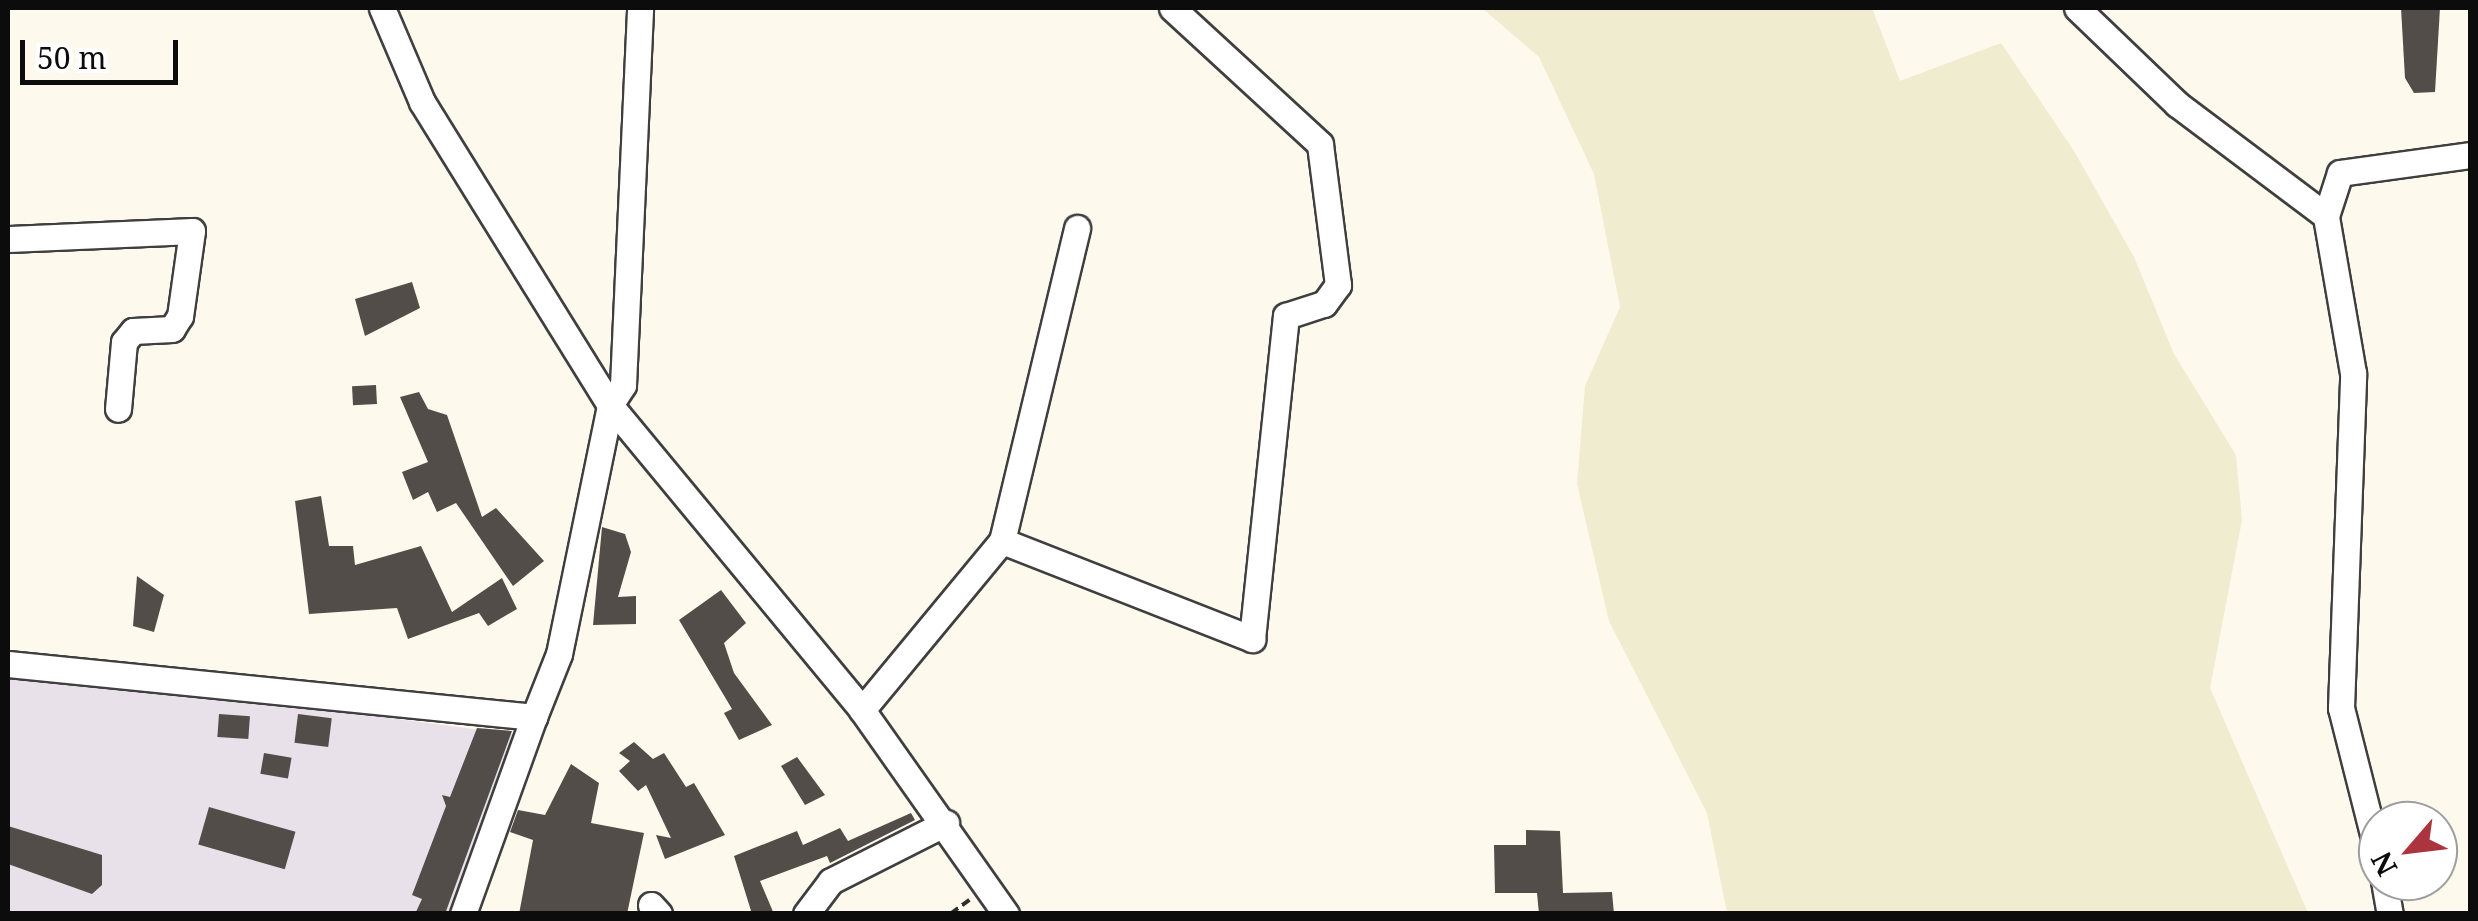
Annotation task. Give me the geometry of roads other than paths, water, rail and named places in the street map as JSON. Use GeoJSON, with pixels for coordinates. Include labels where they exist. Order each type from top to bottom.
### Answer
{"type":"FeatureCollection","features":[{"type":"Feature","properties":{"kind":"street"},"geometry":{"type":"LineString","coordinates":[[382,8],[422,102],[610,405],[862,710],[946,823],[1006,914]]}},
{"type":"Feature","properties":{"kind":"street"},"geometry":{"type":"LineString","coordinates":[[463,914],[559,654],[610,405],[624,384],[640,8]]}},
{"type":"Feature","properties":{"kind":"street"},"geometry":{"type":"LineString","coordinates":[[1002,540],[1252,639],[1286,316],[1324,304],[1338,284],[1320,144],[1172,8]]}},
{"type":"Feature","properties":{"kind":"street"},"geometry":{"type":"LineString","coordinates":[[2077,8],[2176,104],[2326,216]]}},
{"type":"Feature","properties":{"kind":"street"},"geometry":{"type":"LineString","coordinates":[[2365,801],[2341,708],[2353,373],[2326,216],[2340,173],[2470,155]]}},
{"type":"Feature","properties":{"kind":"street"},"geometry":{"type":"LineString","coordinates":[[8,239],[96,228],[192,232],[180,316],[172,330],[134,331],[124,342],[118,409]]}},
{"type":"Feature","properties":{"kind":"street"},"geometry":{"type":"LineString","coordinates":[[862,710],[1002,540],[1078,228]]}},
{"type":"Feature","properties":{"kind":"street"},"geometry":{"type":"LineString","coordinates":[[8,664],[534,718]]}},
{"type":"Feature","properties":{"kind":"street"},"geometry":{"type":"LineString","coordinates":[[806,914],[831,880],[946,823]]}}]}
